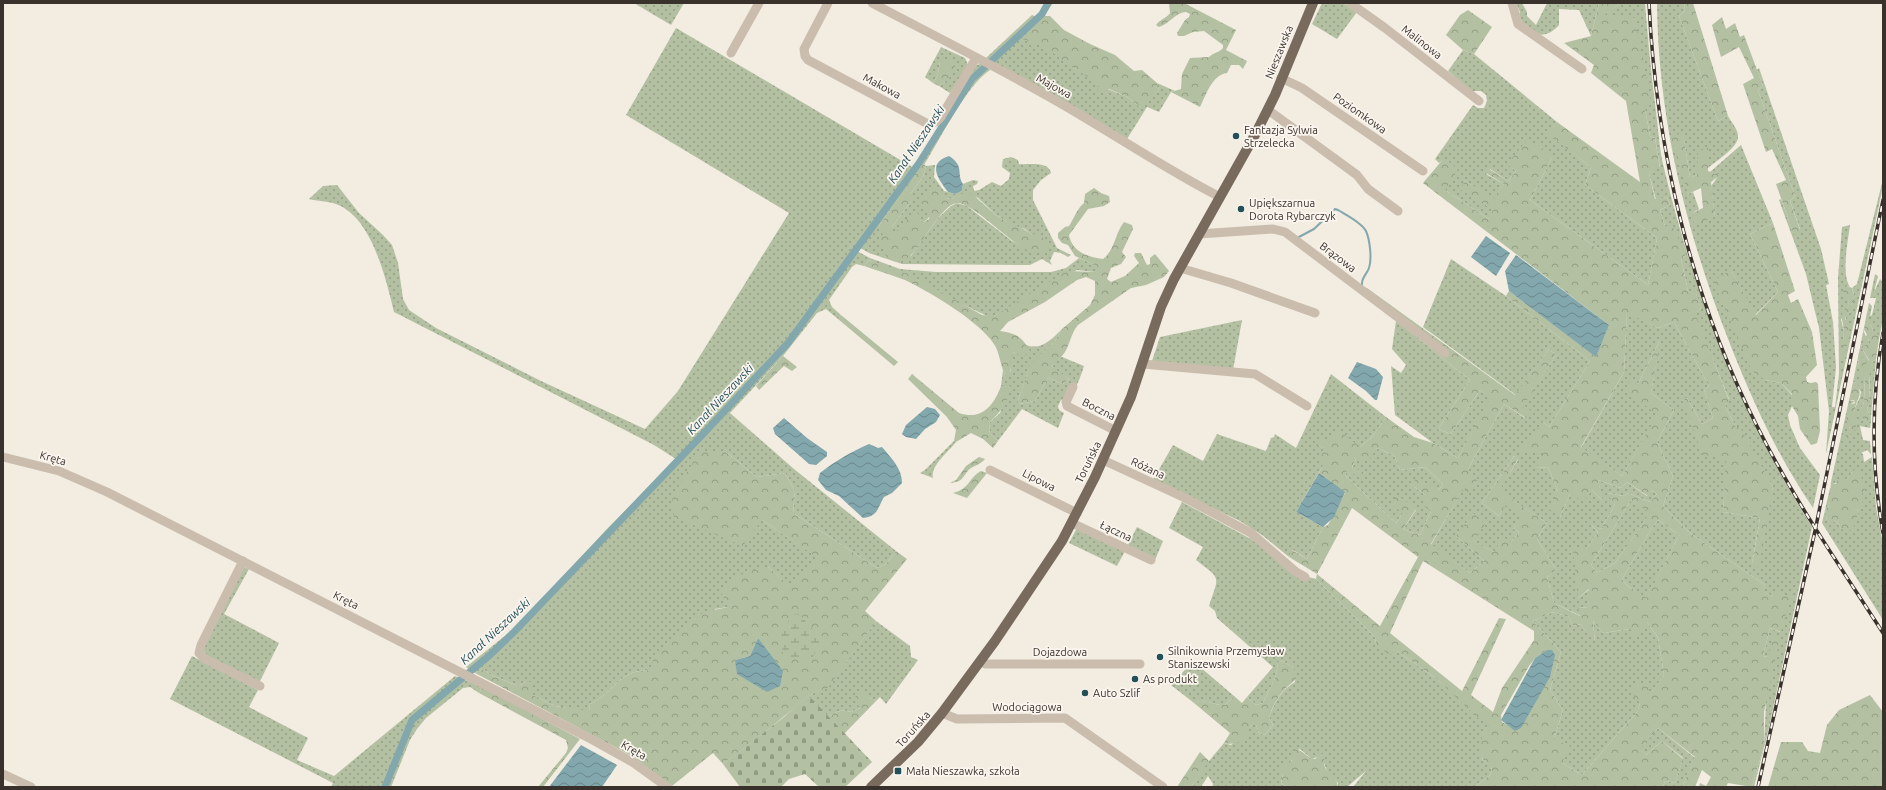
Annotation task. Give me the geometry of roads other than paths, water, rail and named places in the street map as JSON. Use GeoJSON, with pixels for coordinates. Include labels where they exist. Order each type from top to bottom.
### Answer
{"type":"FeatureCollection","features":[{"type":"Feature","properties":{"kind":"main road","name":"Nieszawska"},"geometry":{"type":"LineString","coordinates":[[1268,110],[1313,3]]}},
{"type":"Feature","properties":{"kind":"main road","name":"Toruńska"},"geometry":{"type":"LineString","coordinates":[[871,787],[918,742],[942,713],[1043,570],[1072,523],[1132,397],[1161,308],[1180,268],[1268,110]]}},
{"type":"Feature","properties":{"kind":"street"},"geometry":{"type":"LineString","coordinates":[[731,53],[760,3]]}},
{"type":"Feature","properties":{"kind":"street","name":"Makowa"},"geometry":{"type":"LineString","coordinates":[[828,3],[804,49],[805,56],[808,60],[928,124],[936,122],[941,117],[984,62]]}},
{"type":"Feature","properties":{"kind":"street","name":"Majowa"},"geometry":{"type":"LineString","coordinates":[[872,3],[1059,103],[1132,145],[1174,173],[1220,197]]}},
{"type":"Feature","properties":{"kind":"street","name":"Malinowa"},"geometry":{"type":"LineString","coordinates":[[1350,3],[1479,100]]}},
{"type":"Feature","properties":{"kind":"street"},"geometry":{"type":"LineString","coordinates":[[1512,3],[1518,24],[1582,69]]}},
{"type":"Feature","properties":{"kind":"street","name":"Poziomkowa"},"geometry":{"type":"LineString","coordinates":[[1282,78],[1302,88],[1423,171]]}},
{"type":"Feature","properties":{"kind":"street"},"geometry":{"type":"LineString","coordinates":[[1268,110],[1357,175],[1368,190],[1398,211]]}},
{"type":"Feature","properties":{"kind":"street","name":"Brązowa"},"geometry":{"type":"LineString","coordinates":[[1199,234],[1273,230],[1285,232],[1445,353]]}},
{"type":"Feature","properties":{"kind":"street"},"geometry":{"type":"LineString","coordinates":[[1180,268],[1231,283],[1315,314]]}},
{"type":"Feature","properties":{"kind":"street"},"geometry":{"type":"LineString","coordinates":[[1142,364],[1255,374],[1307,406]]}},
{"type":"Feature","properties":{"kind":"street","name":"Boczna"},"geometry":{"type":"LineString","coordinates":[[1073,387],[1066,402],[1066,406],[1116,431]]}},
{"type":"Feature","properties":{"kind":"street","name":"Kręta"},"geometry":{"type":"LineString","coordinates":[[3,457],[59,471],[107,492],[462,672],[470,678],[627,759],[661,781],[667,787]]}},
{"type":"Feature","properties":{"kind":"street","name":"Różana"},"geometry":{"type":"LineString","coordinates":[[1103,460],[1183,497],[1251,533],[1296,572],[1305,577]]}},
{"type":"Feature","properties":{"kind":"street","name":"Lipowa"},"geometry":{"type":"LineString","coordinates":[[990,470],[1077,513]]}},
{"type":"Feature","properties":{"kind":"street","name":"Łączna"},"geometry":{"type":"LineString","coordinates":[[1072,523],[1151,560]]}},
{"type":"Feature","properties":{"kind":"street"},"geometry":{"type":"LineString","coordinates":[[243,561],[200,645],[199,653],[205,659],[260,686]]}},
{"type":"Feature","properties":{"kind":"street","name":"Dojazdowa"},"geometry":{"type":"LineString","coordinates":[[980,661],[985,664],[1140,664]]}},
{"type":"Feature","properties":{"kind":"street","name":"Wodociągowa"},"geometry":{"type":"LineString","coordinates":[[942,713],[956,719],[1065,718],[1163,787]]}},
{"type":"Feature","properties":{"kind":"street"},"geometry":{"type":"LineString","coordinates":[[3,774],[31,787]]}},
{"type":"Feature","properties":{"kind":"water"},"geometry":{"type":"Polygon","coordinates":[[[949,156],[957,163],[959,167],[960,177],[963,184],[962,191],[955,194],[948,192],[936,172],[938,163],[942,159],[949,156]]]}},
{"type":"Feature","properties":{"kind":"water"},"geometry":{"type":"Polygon","coordinates":[[[1486,236],[1510,253],[1496,276],[1471,257],[1486,236]]]}},
{"type":"Feature","properties":{"kind":"water"},"geometry":{"type":"Polygon","coordinates":[[[1516,255],[1609,325],[1596,357],[1509,291],[1505,271],[1516,255]]]}},
{"type":"Feature","properties":{"kind":"water"},"geometry":{"type":"Polygon","coordinates":[[[1357,362],[1376,369],[1383,377],[1377,400],[1375,400],[1366,391],[1348,378],[1357,362]]]}},
{"type":"Feature","properties":{"kind":"water"},"geometry":{"type":"Polygon","coordinates":[[[927,407],[935,409],[940,415],[936,422],[925,429],[916,439],[906,437],[902,434],[906,425],[927,407]]]}},
{"type":"Feature","properties":{"kind":"water"},"geometry":{"type":"Polygon","coordinates":[[[784,418],[807,438],[827,452],[827,456],[816,465],[809,464],[775,434],[773,428],[784,418]]]}},
{"type":"Feature","properties":{"kind":"water"},"geometry":{"type":"Polygon","coordinates":[[[869,444],[878,448],[882,447],[889,455],[898,468],[902,478],[902,483],[892,493],[884,497],[872,516],[863,518],[839,496],[826,490],[818,480],[820,473],[831,465],[869,444]]]}},
{"type":"Feature","properties":{"kind":"water"},"geometry":{"type":"Polygon","coordinates":[[[1319,473],[1345,492],[1334,517],[1323,527],[1296,512],[1319,473]]]}},
{"type":"Feature","properties":{"kind":"water"},"geometry":{"type":"Polygon","coordinates":[[[758,638],[783,671],[780,686],[767,692],[737,674],[735,660],[750,656],[758,638]]]}},
{"type":"Feature","properties":{"kind":"water"},"geometry":{"type":"Polygon","coordinates":[[[1547,650],[1552,650],[1555,655],[1550,677],[1521,728],[1515,731],[1501,720],[1535,658],[1547,650]]]}},
{"type":"Feature","properties":{"kind":"water"},"geometry":{"type":"Polygon","coordinates":[[[581,745],[617,765],[602,787],[549,787],[581,745]]]}},
{"type":"Feature","properties":{"kind":"waterway","name":"Kanał Nieszawski"},"geometry":{"type":"LineString","coordinates":[[385,787],[412,720],[490,655],[515,631],[788,343],[919,163],[972,79],[1042,14],[1048,3]]}},
{"type":"Feature","properties":{"kind":"waterway"},"geometry":{"type":"LineString","coordinates":[[1297,238],[1314,229],[1335,209],[1357,222],[1366,231],[1369,239],[1370,250],[1370,264],[1362,280],[1362,285]]}},
{"type":"Feature","properties":{"kind":"railway"},"geometry":{"type":"LineString","coordinates":[[1649,3],[1653,58],[1669,168],[1681,222],[1696,275],[1714,327],[1734,378],[1772,455],[1818,532],[1883,633]]}},
{"type":"Feature","properties":{"kind":"railway"},"geometry":{"type":"LineString","coordinates":[[1758,787],[1815,531],[1883,200]]}},
{"type":"Feature","properties":{"kind":"railway"},"geometry":{"type":"LineString","coordinates":[[1883,333],[1876,383],[1874,433],[1876,483],[1883,533]]}},
{"type":"Feature","properties":{"kind":"place","name":"Fantazja Sylwia Strzelecka"},"geometry":{"type":"Point","coordinates":[1236,136]}},
{"type":"Feature","properties":{"kind":"place","name":"Upiększarnua Dorota Rybarczyk"},"geometry":{"type":"Point","coordinates":[1241,209]}},
{"type":"Feature","properties":{"kind":"place","name":"Silnikownia Przemysław Staniszewski"},"geometry":{"type":"Point","coordinates":[1160,657]}},
{"type":"Feature","properties":{"kind":"place","name":"As produkt"},"geometry":{"type":"Point","coordinates":[1135,679]}},
{"type":"Feature","properties":{"kind":"place","name":"Auto Szlif"},"geometry":{"type":"Point","coordinates":[1085,693]}},
{"type":"Feature","properties":{"kind":"place","name":"Mała Nieszawka, szkoła"},"geometry":{"type":"Point","coordinates":[898,771]}}]}
